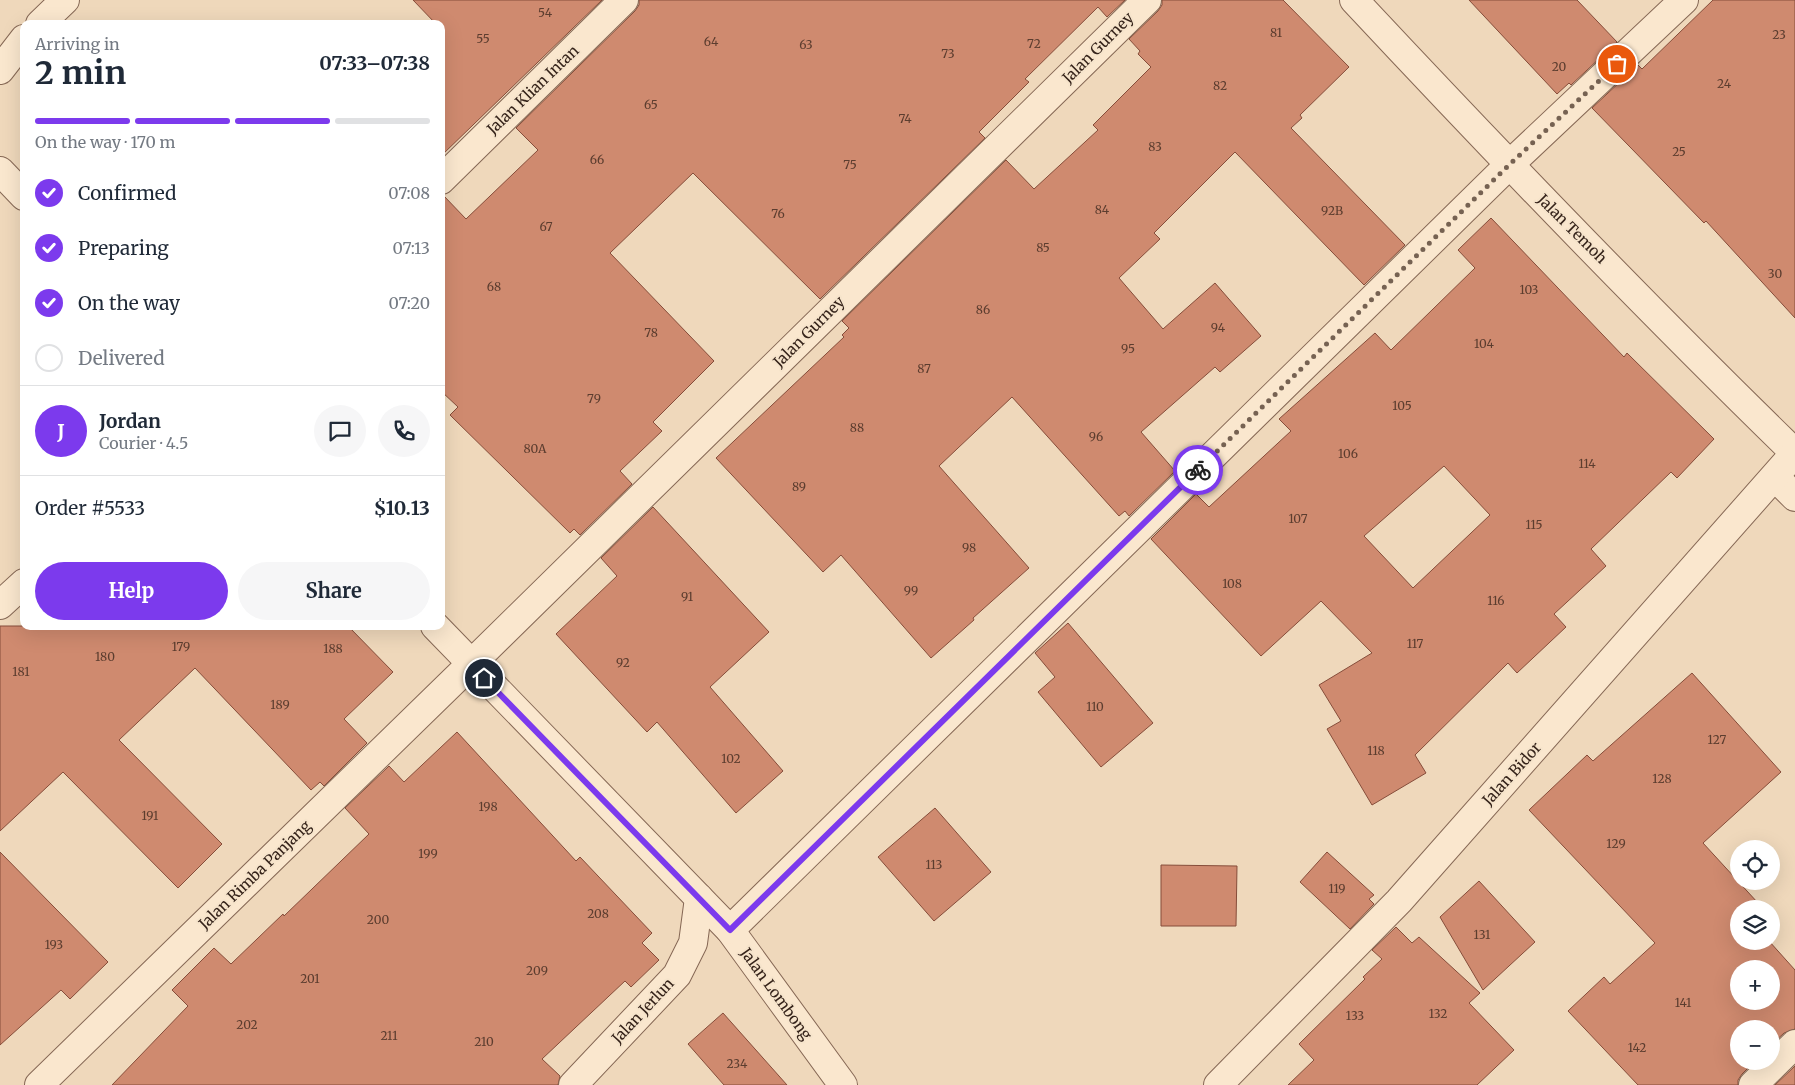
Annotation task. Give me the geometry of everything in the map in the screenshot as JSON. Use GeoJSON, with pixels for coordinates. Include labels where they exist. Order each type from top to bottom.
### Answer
{"type":"FeatureCollection","features":[{"type":"Feature","properties":{"kind":"street"},"geometry":{"type":"LineString","coordinates":[[44,20],[66,0]]}},
{"type":"Feature","properties":{"kind":"street","name":"Jalan Klian Intan"},"geometry":{"type":"LineString","coordinates":[[445,176],[624,0]]}},
{"type":"Feature","properties":{"kind":"street","name":"Jalan Gurney"},"geometry":{"type":"LineString","coordinates":[[471,664],[1147,0]]}},
{"type":"Feature","properties":{"kind":"street","name":"Jalan Temoh"},"geometry":{"type":"LineString","coordinates":[[1354,0],[1509,165],[1795,453]]}},
{"type":"Feature","properties":{"kind":"street"},"geometry":{"type":"LineString","coordinates":[[730,930],[1509,165],[1684,0]]}},
{"type":"Feature","properties":{"kind":"street"},"geometry":{"type":"LineString","coordinates":[[0,70],[20,44]]}},
{"type":"Feature","properties":{"kind":"street"},"geometry":{"type":"LineString","coordinates":[[0,171],[20,192]]}},
{"type":"Feature","properties":{"kind":"street","name":"Jalan Bidor"},"geometry":{"type":"LineString","coordinates":[[1218,1085],[1399,902],[1795,453]]}},
{"type":"Feature","properties":{"kind":"street"},"geometry":{"type":"LineString","coordinates":[[1775,477],[1795,497]]}},
{"type":"Feature","properties":{"kind":"street"},"geometry":{"type":"LineString","coordinates":[[0,605],[20,587]]}},
{"type":"Feature","properties":{"kind":"street","name":"Jalan Lombong"},"geometry":{"type":"LineString","coordinates":[[439,630],[730,930],[843,1085]]}},
{"type":"Feature","properties":{"kind":"street","name":"Jalan Rimba Panjang"},"geometry":{"type":"LineString","coordinates":[[39,1085],[471,664]]}},
{"type":"Feature","properties":{"kind":"street","name":"Jalan Jerlun"},"geometry":{"type":"LineString","coordinates":[[573,1085],[677,975],[693,943],[699,898]]}},
{"type":"Feature","properties":{"kind":"street"},"geometry":{"type":"LineString","coordinates":[[1753,1085],[1795,1044]]}},
{"type":"Feature","properties":{"kind":"building"},"geometry":{"type":"Polygon","coordinates":[[[413,0],[602,0],[445,152],[445,20],[432,20],[413,0]]]}},
{"type":"Feature","properties":{"kind":"building"},"geometry":{"type":"Polygon","coordinates":[[[639,0],[1125,0],[1107,17],[1098,7],[1025,79],[1029,82],[979,132],[985,138],[820,299],[693,173],[610,253],[714,361],[653,422],[662,431],[620,471],[632,484],[580,535],[574,529],[570,533],[450,415],[458,407],[445,395],[445,197],[466,219],[538,150],[516,128],[639,5],[639,0]]]}},
{"type":"Feature","properties":{"kind":"building"},"geometry":{"type":"Polygon","coordinates":[[[1162,0],[1283,0],[1349,67],[1300,115],[1302,118],[1291,128],[1405,245],[1364,285],[1235,152],[1154,233],[1160,239],[1119,278],[1163,329],[1215,283],[1261,336],[1220,372],[1215,367],[1141,432],[1175,471],[1129,516],[1125,511],[1119,516],[1012,397],[939,466],[1029,568],[931,658],[841,555],[823,572],[716,458],[844,337],[842,335],[849,328],[842,321],[1006,160],[1034,189],[1098,130],[1093,125],[1151,67],[1138,54],[1140,51],[1129,39],[1158,11],[1162,5],[1162,0]]]}},
{"type":"Feature","properties":{"kind":"building"},"geometry":{"type":"Polygon","coordinates":[[[1469,0],[1577,0],[1617,42],[1571,85],[1569,83],[1557,94],[1469,0]]]}},
{"type":"Feature","properties":{"kind":"building"},"geometry":{"type":"Polygon","coordinates":[[[1713,0],[1795,0],[1795,318],[1706,221],[1704,223],[1592,108],[1638,65],[1642,69],[1713,0]]]}},
{"type":"Feature","properties":{"kind":"building"},"geometry":{"type":"Polygon","coordinates":[[[1491,218],[1624,357],[1627,353],[1714,439],[1677,478],[1671,472],[1591,549],[1606,566],[1554,614],[1566,627],[1517,673],[1508,663],[1415,755],[1426,773],[1372,805],[1327,729],[1341,721],[1319,685],[1372,653],[1321,601],[1261,656],[1151,539],[1196,494],[1209,507],[1291,431],[1279,419],[1375,333],[1391,350],[1475,268],[1458,250],[1491,218]],[[1444,466],[1364,536],[1413,588],[1490,515],[1444,466]]]}},
{"type":"Feature","properties":{"kind":"building"},"geometry":{"type":"Polygon","coordinates":[[[653,507],[769,632],[710,687],[783,771],[736,813],[657,722],[647,732],[556,634],[617,576],[601,558],[653,507]]]}},
{"type":"Feature","properties":{"kind":"building"},"geometry":{"type":"Polygon","coordinates":[[[1068,623],[1153,723],[1101,767],[1038,692],[1055,677],[1035,653],[1068,623]]]}},
{"type":"Feature","properties":{"kind":"building"},"geometry":{"type":"Polygon","coordinates":[[[0,626],[20,626],[20,630],[352,630],[393,672],[344,719],[367,743],[324,786],[320,782],[311,790],[195,668],[119,740],[222,844],[178,888],[63,772],[0,831],[0,626]]]}},
{"type":"Feature","properties":{"kind":"building"},"geometry":{"type":"Polygon","coordinates":[[[1692,673],[1781,772],[1703,843],[1730,872],[1730,890],[1746,890],[1755,900],[1730,900],[1730,950],[1777,950],[1795,970],[1795,1029],[1780,1037],[1780,1020],[1730,1020],[1730,1070],[1746,1070],[1738,1080],[1738,1085],[1638,1085],[1568,1011],[1604,977],[1610,984],[1655,943],[1529,810],[1587,755],[1593,761],[1692,673]]]}},
{"type":"Feature","properties":{"kind":"building"},"geometry":{"type":"Polygon","coordinates":[[[457,732],[576,861],[580,857],[652,933],[642,943],[659,960],[631,987],[625,981],[542,1059],[560,1076],[558,1085],[112,1085],[188,1006],[172,990],[214,948],[231,964],[369,834],[345,808],[389,766],[404,782],[457,732]]]}},
{"type":"Feature","properties":{"kind":"building"},"geometry":{"type":"Polygon","coordinates":[[[935,808],[991,872],[934,921],[878,857],[935,808]]]}},
{"type":"Feature","properties":{"kind":"building"},"geometry":{"type":"Polygon","coordinates":[[[0,852],[108,962],[70,999],[61,990],[0,1045],[0,852]]]}},
{"type":"Feature","properties":{"kind":"building"},"geometry":{"type":"Polygon","coordinates":[[[1327,852],[1374,895],[1369,899],[1374,904],[1350,929],[1300,882],[1327,852]]]}},
{"type":"Feature","properties":{"kind":"building"},"geometry":{"type":"Polygon","coordinates":[[[1161,865],[1237,866],[1236,926],[1161,926],[1161,865]]]}},
{"type":"Feature","properties":{"kind":"building"},"geometry":{"type":"Polygon","coordinates":[[[1479,881],[1535,942],[1483,990],[1440,917],[1479,881]]]}},
{"type":"Feature","properties":{"kind":"building"},"geometry":{"type":"Polygon","coordinates":[[[1396,927],[1412,943],[1419,937],[1480,993],[1469,1003],[1514,1050],[1477,1085],[1288,1085],[1314,1060],[1299,1044],[1365,979],[1363,977],[1382,959],[1372,950],[1396,927]]]}},
{"type":"Feature","properties":{"kind":"building"},"geometry":{"type":"Polygon","coordinates":[[[723,1013],[787,1085],[724,1085],[688,1044],[723,1013]]]}},
{"type":"Feature","properties":{"kind":"building"},"geometry":{"type":"Polygon","coordinates":[[[1795,1066],[1795,1085],[1775,1085],[1795,1066]]]}},
{"type":"Feature","properties":{"kind":"way so far"},"geometry":{"type":"LineString","coordinates":[[1198,470],[1509,165],[1617,64]]}},
{"type":"Feature","properties":{"kind":"route"},"geometry":{"type":"LineString","coordinates":[[484,678],[730,930],[1198,470]]}}]}
